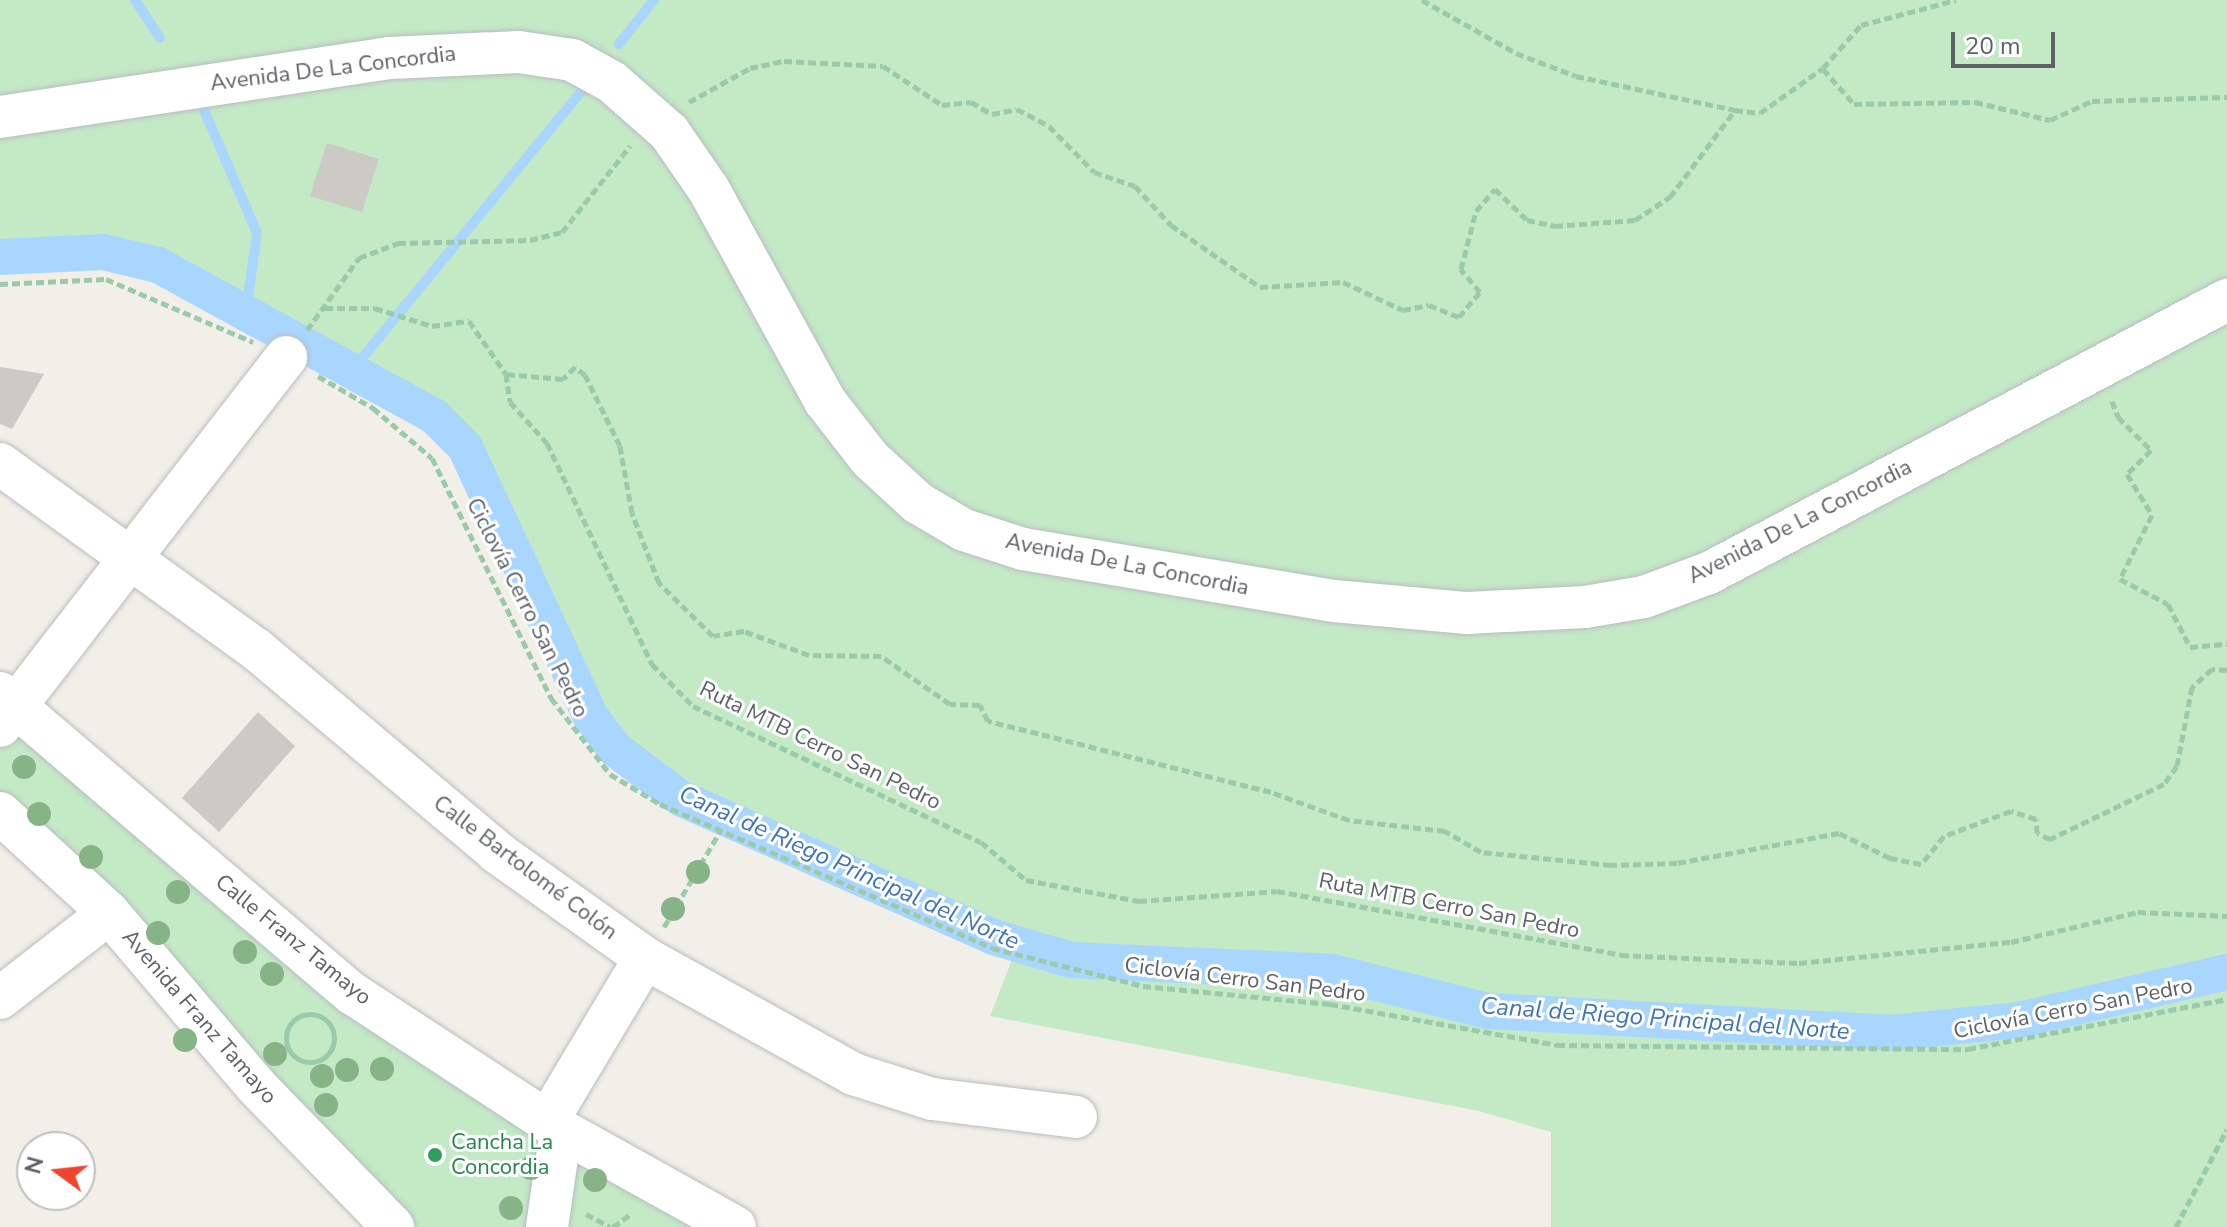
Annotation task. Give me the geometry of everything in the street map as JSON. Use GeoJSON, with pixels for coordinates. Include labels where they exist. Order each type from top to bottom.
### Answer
{"type":"FeatureCollection","features":[{"type":"Feature","properties":{"kind":"street","name":"Avenida De La Concordia"},"geometry":{"type":"LineString","coordinates":[[0,117],[364,61],[519,52],[572,60],[657,120],[709,190],[825,401],[870,459],[918,503],[964,530],[1023,549],[1211,583],[1467,613],[1644,597],[1709,573],[2102,370],[2227,300]]}},
{"type":"Feature","properties":{"kind":"street"},"geometry":{"type":"LineString","coordinates":[[6,707],[133,556],[286,357]]}},
{"type":"Feature","properties":{"kind":"street","name":"Calle Bartolomé Colón"},"geometry":{"type":"LineString","coordinates":[[0,464],[133,556],[256,649],[498,853],[645,958],[853,1074],[932,1099],[1076,1117]]}},
{"type":"Feature","properties":{"kind":"street","name":"Calle Franz Tamayo"},"geometry":{"type":"LineString","coordinates":[[6,707],[353,994],[555,1125],[735,1227]]}},
{"type":"Feature","properties":{"kind":"street","name":"Avenida Franz Tamayo"},"geometry":{"type":"LineString","coordinates":[[0,813],[109,913],[257,1087],[393,1227]]}},
{"type":"Feature","properties":{"kind":"street"},"geometry":{"type":"LineString","coordinates":[[0,998],[109,913]]}},
{"type":"Feature","properties":{"kind":"street"},"geometry":{"type":"LineString","coordinates":[[547,1227],[555,1125],[645,958]]}},
{"type":"Feature","properties":{"kind":"path"},"geometry":{"type":"LineString","coordinates":[[1422,0],[1516,53],[1576,76],[1760,113],[1823,68],[1861,25],[1956,0]]}},
{"type":"Feature","properties":{"kind":"path"},"geometry":{"type":"LineString","coordinates":[[657,120],[750,68],[784,61],[883,66],[942,105],[971,102],[992,114],[1017,109],[1049,126],[1094,172],[1135,186],[1171,225],[1260,287],[1343,282],[1403,310],[1429,305],[1459,317],[1480,292],[1461,269],[1476,211],[1495,189],[1527,220],[1555,226],[1635,220],[1670,197],[1735,110]]}},
{"type":"Feature","properties":{"kind":"path"},"geometry":{"type":"LineString","coordinates":[[1823,68],[1854,104],[1975,102],[2050,120],[2092,101],[2227,97]]}},
{"type":"Feature","properties":{"kind":"path","name":"Ruta MTB Cerro San Pedro"},"geometry":{"type":"LineString","coordinates":[[657,120],[562,232],[530,240],[398,243],[359,258],[323,309],[375,308],[432,326],[469,321],[506,374],[510,402],[547,443],[652,664],[693,706],[981,842],[1026,880],[1139,901],[1277,891],[1621,955],[1799,963],[2011,942],[2138,912],[2227,916]]}},
{"type":"Feature","properties":{"kind":"path","name":"Ciclovía Cerro San Pedro"},"geometry":{"type":"LineString","coordinates":[[0,284],[106,279],[157,295],[286,357],[373,408],[432,458],[582,746],[647,797],[992,948],[1143,986],[1330,1004],[1504,1040],[1968,1049],[2227,999]]}},
{"type":"Feature","properties":{"kind":"path"},"geometry":{"type":"LineString","coordinates":[[506,374],[563,379],[575,367],[585,375],[620,446],[632,513],[659,583],[713,636],[744,631],[809,655],[881,656],[950,704],[980,705],[988,721],[1000,725],[1271,792],[1349,820],[1445,831],[1481,852],[1611,865],[1677,863],[1839,833],[1890,858],[1921,864],[1944,836],[2011,811],[2036,819],[2037,833],[2050,839],[2164,784],[2177,766],[2192,687],[2212,669],[2227,670]]}},
{"type":"Feature","properties":{"kind":"path"},"geometry":{"type":"LineString","coordinates":[[2102,370],[2118,417],[2151,450],[2127,474],[2152,515],[2120,579],[2168,604],[2190,647],[2227,644]]}},
{"type":"Feature","properties":{"kind":"path"},"geometry":{"type":"LineString","coordinates":[[645,958],[721,830]]}},
{"type":"Feature","properties":{"kind":"path"},"geometry":{"type":"LineString","coordinates":[[306,1014],[322,1016],[334,1036],[317,1061],[301,1061],[286,1043],[287,1028],[306,1014]]}},
{"type":"Feature","properties":{"kind":"path"},"geometry":{"type":"LineString","coordinates":[[2176,1227],[2227,1129]]}},
{"type":"Feature","properties":{"kind":"path"},"geometry":{"type":"LineString","coordinates":[[613,1227],[629,1214],[644,1216]]}},
{"type":"Feature","properties":{"kind":"green space"},"geometry":{"type":"Polygon","coordinates":[[[0,0],[2227,0],[2227,1227],[1551,1227],[1551,1132],[1479,1111],[990,1016],[1021,937],[680,785],[624,747],[573,666],[497,491],[449,414],[157,247],[82,240],[0,246],[0,0]]]}},
{"type":"Feature","properties":{"kind":"green space"},"geometry":{"type":"Polygon","coordinates":[[[18,730],[543,1141],[532,1227],[416,1227],[396,1211],[0,796],[0,746],[18,730]]]}},
{"type":"Feature","properties":{"kind":"green space"},"geometry":{"type":"Polygon","coordinates":[[[577,1152],[721,1227],[559,1227],[577,1152]]]}},
{"type":"Feature","properties":{"kind":"building"},"geometry":{"type":"Polygon","coordinates":[[[327,143],[379,159],[362,212],[310,196],[327,143]]]}},
{"type":"Feature","properties":{"kind":"building"},"geometry":{"type":"Polygon","coordinates":[[[0,367],[44,374],[12,429],[0,424],[0,367]]]}},
{"type":"Feature","properties":{"kind":"building"},"geometry":{"type":"Polygon","coordinates":[[[258,712],[295,746],[219,832],[182,798],[258,712]]]}},
{"type":"Feature","properties":{"kind":"waterway"},"geometry":{"type":"LineString","coordinates":[[135,0],[160,38]]}},
{"type":"Feature","properties":{"kind":"waterway"},"geometry":{"type":"LineString","coordinates":[[619,44],[654,0]]}},
{"type":"Feature","properties":{"kind":"waterway"},"geometry":{"type":"LineString","coordinates":[[354,368],[582,90]]}},
{"type":"Feature","properties":{"kind":"waterway"},"geometry":{"type":"LineString","coordinates":[[204,110],[257,233],[246,311]]}},
{"type":"Feature","properties":{"kind":"waterway","name":"Canal de Riego Principal del Norte"},"geometry":{"type":"LineString","coordinates":[[0,257],[103,252],[158,265],[434,416],[465,447],[591,717],[615,749],[680,798],[993,937],[1071,960],[1332,972],[1489,1011],[1891,1033],[2019,1020],[2227,972]]}},
{"type":"Feature","properties":{"kind":"place","name":"Cancha La Concordia"},"geometry":{"type":"Point","coordinates":[435,1155]}}]}
